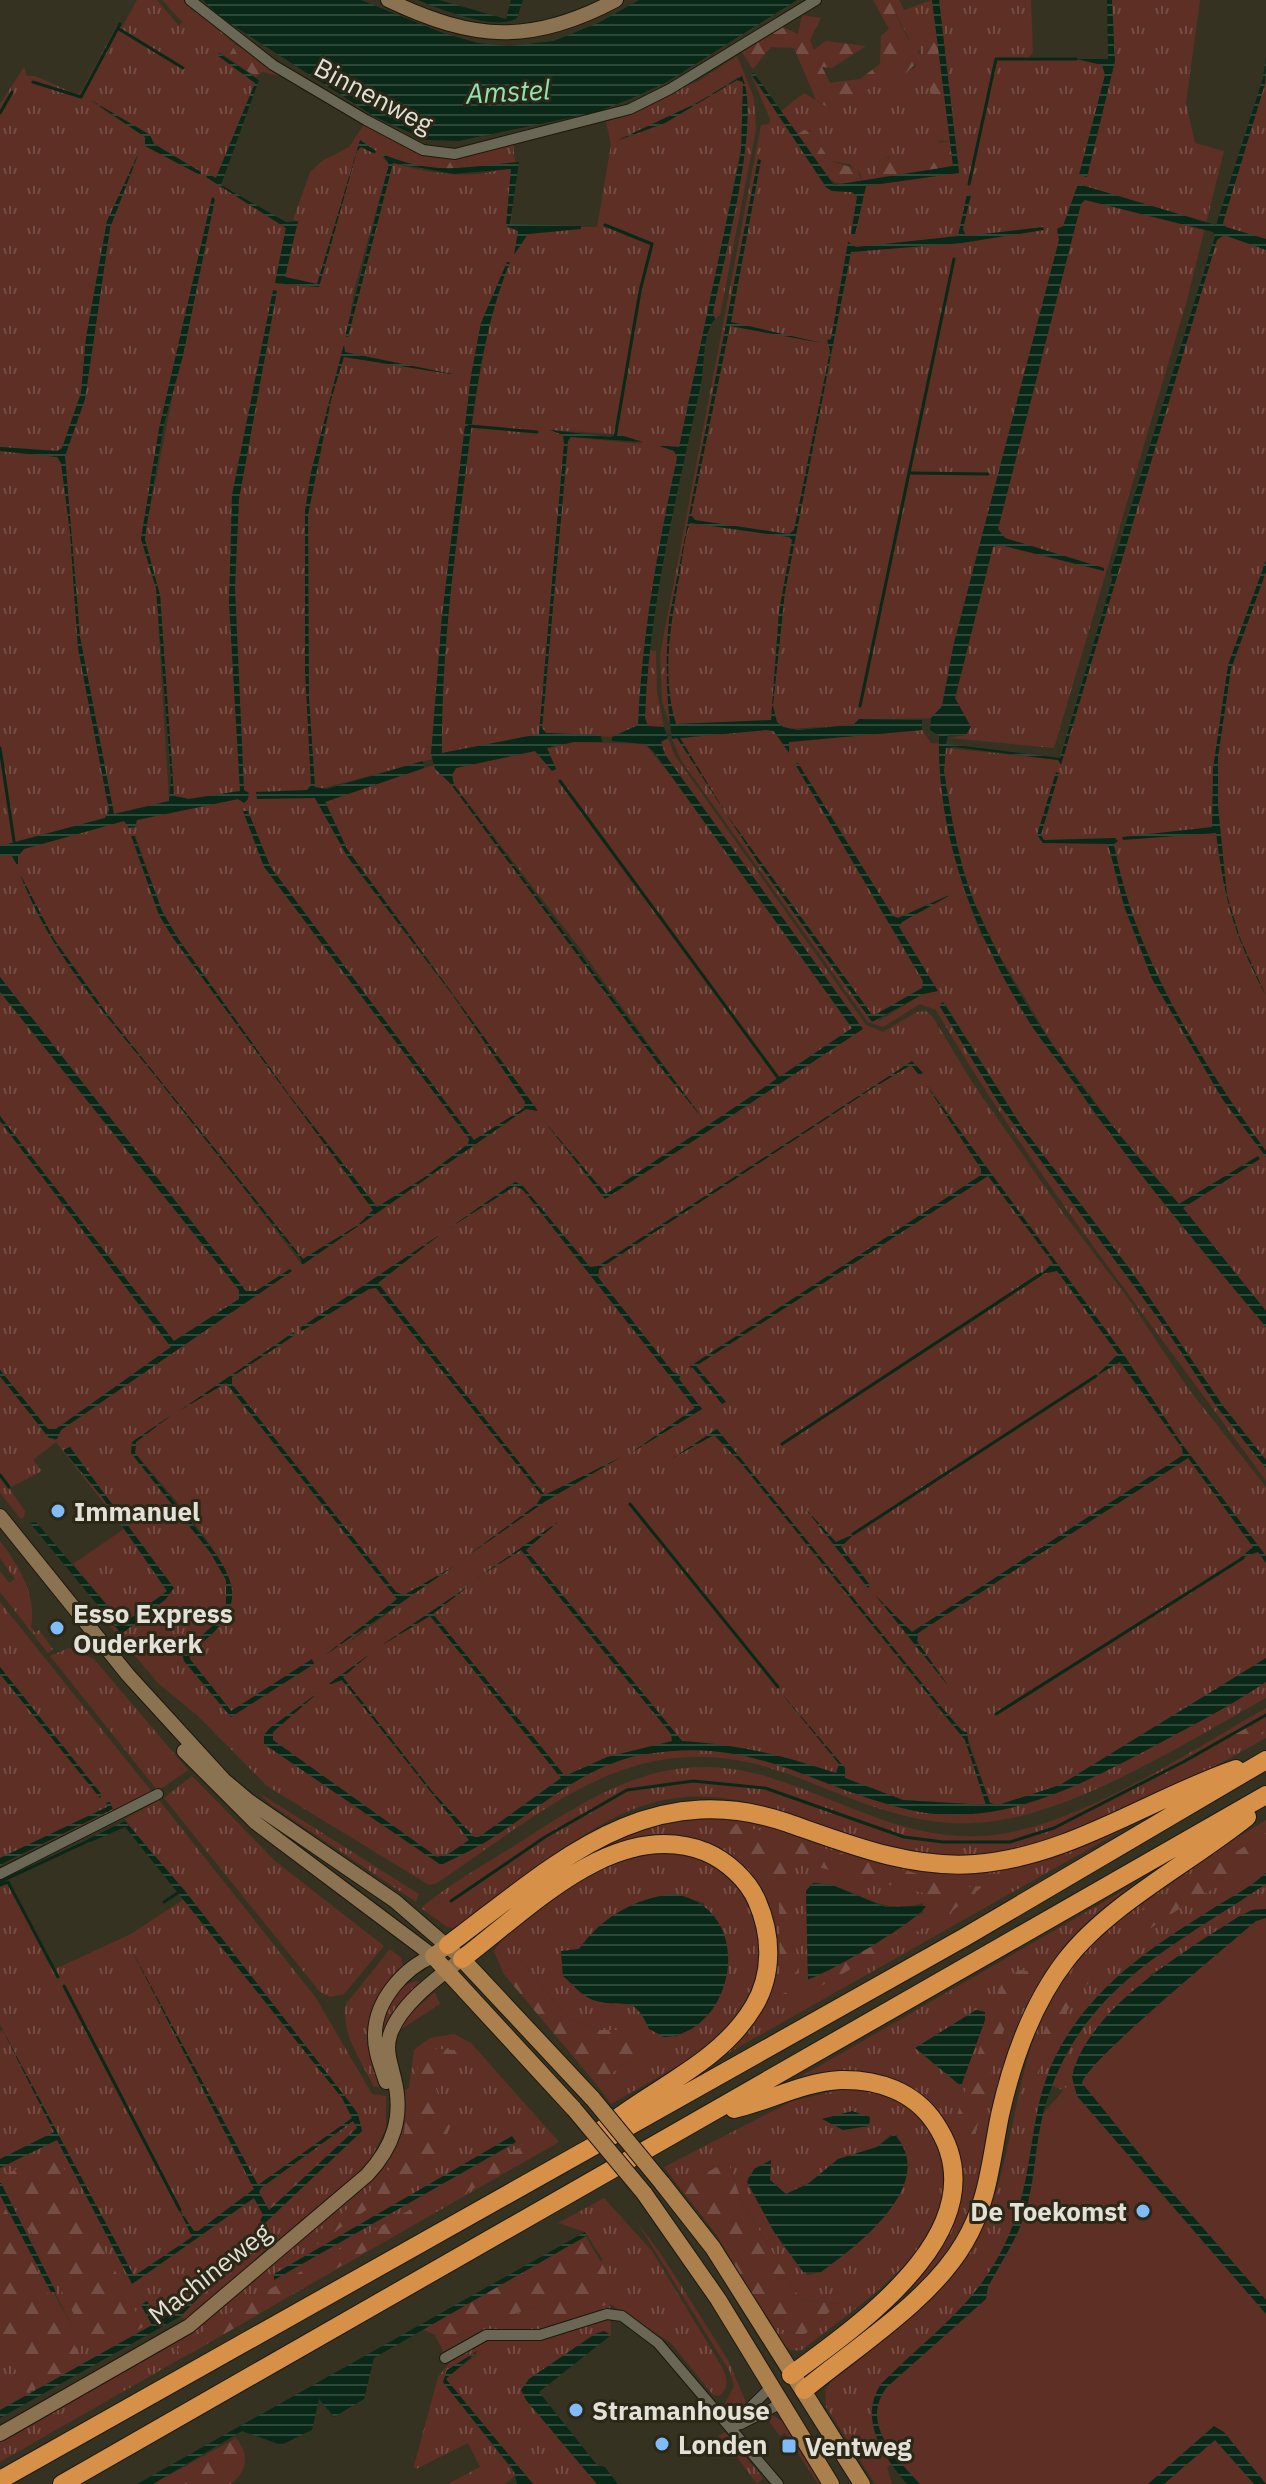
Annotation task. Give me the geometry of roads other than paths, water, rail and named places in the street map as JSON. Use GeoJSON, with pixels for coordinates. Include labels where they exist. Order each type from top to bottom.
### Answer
{"type":"FeatureCollection","features":[{"type":"Feature","properties":{"kind":"highway"},"geometry":{"type":"LineString","coordinates":[[440,1951],[576,1850],[623,1825],[654,1815],[686,1809],[740,1810],[860,1849],[917,1861],[974,1864],[1015,1859],[1061,1844],[1186,1786],[1266,1760]]}},
{"type":"Feature","properties":{"kind":"highway"},"geometry":{"type":"LineString","coordinates":[[0,2480],[965,1937],[1266,1760]]}},
{"type":"Feature","properties":{"kind":"highway"},"geometry":{"type":"LineString","coordinates":[[62,2484],[712,2115],[1266,1795]]}},
{"type":"Feature","properties":{"kind":"highway"},"geometry":{"type":"LineString","coordinates":[[804,2390],[933,2282],[965,2242],[981,2205],[1018,2050],[1048,1987],[1066,1960],[1101,1922],[1202,1853],[1266,1802]]}},
{"type":"Feature","properties":{"kind":"highway"},"geometry":{"type":"LineString","coordinates":[[462,1959],[595,1862],[635,1845],[673,1843],[711,1854],[741,1876],[754,1894],[768,1938],[768,1969],[764,1985],[745,2020],[710,2055],[627,2109],[557,2167]]}},
{"type":"Feature","properties":{"kind":"highway"},"geometry":{"type":"LineString","coordinates":[[712,2115],[825,2081],[859,2081],[891,2088],[913,2099],[931,2118],[948,2147],[953,2175],[952,2197],[935,2242],[889,2296],[791,2375]]}},
{"type":"Feature","properties":{"kind":"main road"},"geometry":{"type":"LineString","coordinates":[[388,0],[434,19],[475,30],[510,34],[538,32],[571,22],[616,0]]}},
{"type":"Feature","properties":{"kind":"main road"},"geometry":{"type":"LineString","coordinates":[[0,1516],[128,1675],[224,1780],[249,1801],[395,1901],[440,1951],[447,1972],[574,2109],[644,2193],[718,2299],[831,2484]]}},
{"type":"Feature","properties":{"kind":"main road"},"geometry":{"type":"LineString","coordinates":[[0,1528],[115,1671],[211,1781],[299,1858],[405,1932],[462,1959],[593,2099],[713,2248],[862,2484]]}},
{"type":"Feature","properties":{"kind":"main road"},"geometry":{"type":"LineString","coordinates":[[405,1932],[414,1964]]}},
{"type":"Feature","properties":{"kind":"main road"},"geometry":{"type":"LineString","coordinates":[[386,2149],[390,2101],[376,2046],[376,2023],[386,1999],[414,1964],[440,1951]]}},
{"type":"Feature","properties":{"kind":"main road","name":"Machineweg"},"geometry":{"type":"LineString","coordinates":[[0,2434],[189,2326],[367,2175],[394,2135],[398,2113],[388,2051],[389,2037],[404,2009],[462,1959]]}},
{"type":"Feature","properties":{"kind":"main road"},"geometry":{"type":"LineString","coordinates":[[771,2387],[791,2375]]}},
{"type":"Feature","properties":{"kind":"main road"},"geometry":{"type":"LineString","coordinates":[[780,2404],[804,2390]]}},
{"type":"Feature","properties":{"kind":"street","name":"Binnenweg"},"geometry":{"type":"LineString","coordinates":[[190,0],[273,65],[366,120],[423,150],[455,154],[630,109],[670,89],[816,0]]}},
{"type":"Feature","properties":{"kind":"street"},"geometry":{"type":"LineString","coordinates":[[0,1874],[158,1794]]}},
{"type":"Feature","properties":{"kind":"street"},"geometry":{"type":"LineString","coordinates":[[445,2358],[486,2335],[540,2335],[607,2314],[622,2316],[658,2343],[778,2484]]}},
{"type":"Feature","properties":{"kind":"street"},"geometry":{"type":"LineString","coordinates":[[731,2426],[771,2387]]}},
{"type":"Feature","properties":{"kind":"street"},"geometry":{"type":"LineString","coordinates":[[731,2426],[780,2404]]}},
{"type":"Feature","properties":{"kind":"water","name":"Amstel"},"geometry":{"type":"Polygon","coordinates":[[[203,0],[361,0],[443,33],[478,43],[509,46],[554,41],[600,22],[639,0],[797,0],[667,82],[635,97],[597,112],[459,141],[426,140],[375,117],[220,17],[203,0]]]}},
{"type":"Feature","properties":{"kind":"water"},"geometry":{"type":"Polygon","coordinates":[[[418,0],[439,0],[506,19],[511,0],[523,0],[517,18],[496,22],[468,18],[418,0]]]}},
{"type":"Feature","properties":{"kind":"water"},"geometry":{"type":"Polygon","coordinates":[[[932,0],[939,0],[959,173],[866,186],[855,235],[851,234],[857,197],[852,192],[832,191],[826,187],[751,74],[754,73],[834,185],[953,166],[932,0]]]}},
{"type":"Feature","properties":{"kind":"water"},"geometry":{"type":"Polygon","coordinates":[[[1107,0],[1112,0],[1115,61],[1087,177],[1079,175],[1105,75],[1102,65],[1076,59],[1108,59],[1107,0]]]}},
{"type":"Feature","properties":{"kind":"water"},"geometry":{"type":"Polygon","coordinates":[[[219,53],[259,80],[221,185],[286,222],[298,221],[285,277],[317,284],[360,140],[376,151],[375,154],[361,147],[357,151],[319,287],[275,283],[286,228],[206,177],[208,174],[216,178],[255,83],[217,55],[219,53]]]}},
{"type":"Feature","properties":{"kind":"water"},"geometry":{"type":"Polygon","coordinates":[[[1266,56],[1265,84],[1223,223],[1226,227],[1266,239],[1266,250],[1224,235],[1217,240],[1061,765],[1058,760],[954,747],[946,748],[944,771],[965,875],[995,948],[1040,1026],[1121,1136],[1179,1204],[1258,1156],[1260,1159],[1183,1208],[1266,1311],[1266,1327],[1120,1147],[1033,1028],[1009,987],[976,919],[952,849],[940,774],[939,736],[930,730],[931,718],[942,706],[954,643],[1059,240],[1057,229],[1063,226],[1078,184],[1216,225],[1263,78],[1266,56]],[[1085,200],[1081,204],[998,529],[1005,538],[1104,568],[1104,571],[1000,545],[993,547],[955,698],[971,727],[966,735],[948,735],[946,744],[1060,758],[1112,580],[1111,571],[1215,236],[1213,232],[1085,200]]]}},
{"type":"Feature","properties":{"kind":"water"},"geometry":{"type":"Polygon","coordinates":[[[742,76],[747,97],[747,124],[739,192],[713,312],[715,319],[706,341],[701,384],[658,592],[645,718],[648,726],[664,727],[668,738],[661,742],[665,755],[863,1029],[605,1199],[545,1122],[606,1194],[852,1028],[654,752],[645,744],[612,741],[612,737],[638,725],[652,590],[677,458],[674,451],[656,445],[679,447],[741,152],[743,82],[737,80],[665,123],[618,140],[695,104],[742,76]]]}},
{"type":"Feature","properties":{"kind":"water"},"geometry":{"type":"Polygon","coordinates":[[[91,100],[150,135],[154,144],[201,172],[200,175],[145,146],[145,137],[91,100]]]}},
{"type":"Feature","properties":{"kind":"water"},"geometry":{"type":"Polygon","coordinates":[[[139,152],[110,228],[85,399],[65,456],[80,637],[114,814],[169,801],[171,777],[156,588],[141,539],[159,429],[212,197],[215,199],[183,356],[164,424],[145,540],[160,595],[174,796],[189,799],[240,791],[229,603],[232,495],[273,290],[277,291],[239,499],[235,588],[244,790],[249,793],[248,799],[244,803],[238,799],[137,820],[135,827],[129,828],[124,821],[24,849],[18,856],[18,867],[12,856],[0,856],[0,846],[105,818],[109,810],[78,648],[70,532],[61,463],[57,457],[0,451],[0,447],[57,451],[62,448],[81,393],[86,338],[107,221],[139,152]]]}},
{"type":"Feature","properties":{"kind":"water"},"geometry":{"type":"Polygon","coordinates":[[[382,154],[435,168],[519,162],[510,224],[581,226],[581,229],[528,234],[514,255],[518,231],[506,226],[511,169],[454,174],[393,163],[348,337],[345,336],[389,164],[382,154]]]}},
{"type":"Feature","properties":{"kind":"water"},"geometry":{"type":"Polygon","coordinates":[[[758,159],[761,160],[731,322],[822,343],[730,326],[691,515],[695,520],[789,534],[794,530],[830,351],[827,340],[831,339],[848,242],[856,247],[958,236],[967,194],[971,195],[963,229],[966,236],[1043,227],[1044,230],[962,243],[851,252],[785,592],[773,706],[777,722],[783,727],[798,730],[853,725],[859,719],[922,720],[922,730],[789,742],[789,753],[774,731],[680,738],[727,815],[873,1016],[922,988],[923,981],[795,764],[798,763],[893,916],[898,918],[954,893],[902,922],[899,927],[938,991],[923,994],[872,1022],[758,863],[677,738],[672,739],[667,679],[669,619],[758,159]],[[690,523],[669,648],[669,686],[676,724],[771,720],[779,611],[792,540],[789,537],[690,523]]]}},
{"type":"Feature","properties":{"kind":"water"},"geometry":{"type":"Polygon","coordinates":[[[507,262],[510,262],[485,344],[471,427],[448,618],[442,753],[539,734],[564,443],[563,435],[550,430],[610,437],[617,434],[643,442],[571,437],[568,441],[542,728],[546,733],[601,735],[602,742],[574,742],[547,748],[556,769],[552,771],[535,751],[456,768],[452,775],[454,785],[704,1120],[661,1068],[450,783],[435,769],[431,754],[442,616],[471,376],[481,323],[507,262]]]}},
{"type":"Feature","properties":{"kind":"water"},"geometry":{"type":"Polygon","coordinates":[[[344,344],[345,352],[462,376],[344,357],[331,400],[308,515],[309,698],[315,787],[326,789],[423,761],[424,768],[325,802],[347,849],[538,1111],[526,1109],[302,1265],[301,1259],[80,981],[46,929],[20,874],[54,939],[108,1015],[303,1259],[358,1225],[373,1210],[173,938],[159,915],[131,835],[134,835],[162,911],[179,940],[290,1096],[377,1207],[422,1179],[468,1144],[469,1139],[264,867],[243,811],[248,811],[270,866],[474,1140],[524,1108],[525,1102],[452,994],[347,856],[315,798],[257,799],[256,792],[307,790],[311,785],[305,671],[305,511],[311,472],[344,344]]]}},
{"type":"Feature","properties":{"kind":"water"},"geometry":{"type":"Polygon","coordinates":[[[1266,560],[1266,572],[1231,669],[1218,757],[1218,807],[1227,895],[1240,938],[1266,996],[1246,954],[1232,918],[1223,879],[1216,833],[1123,840],[1122,837],[1212,827],[1213,769],[1228,665],[1266,560]]]}},
{"type":"Feature","properties":{"kind":"water"},"geometry":{"type":"Polygon","coordinates":[[[1056,772],[1059,773],[1041,835],[1044,840],[1115,838],[1118,841],[1114,844],[1124,886],[1154,967],[1194,1043],[1266,1151],[1266,1157],[1223,1100],[1152,979],[1124,906],[1108,844],[1043,843],[1037,835],[1056,772]]]}},
{"type":"Feature","properties":{"kind":"water"},"geometry":{"type":"Polygon","coordinates":[[[0,977],[246,1291],[256,1291],[290,1269],[292,1271],[61,1430],[57,1439],[49,1438],[0,1376],[0,1370],[48,1429],[56,1429],[171,1347],[0,1121],[0,1116],[174,1341],[239,1299],[239,1290],[0,992],[0,977]]]}},
{"type":"Feature","properties":{"kind":"water"},"geometry":{"type":"Polygon","coordinates":[[[943,1002],[1020,1124],[1132,1272],[1223,1406],[1266,1460],[1266,1468],[1217,1407],[1166,1329],[1001,1107],[939,1005],[943,1002]]]}},
{"type":"Feature","properties":{"kind":"water"},"geometry":{"type":"Polygon","coordinates":[[[912,1061],[923,1073],[919,1075],[911,1065],[599,1269],[598,1277],[673,1372],[681,1375],[679,1379],[702,1409],[631,1453],[695,1408],[523,1190],[515,1186],[448,1229],[515,1182],[522,1185],[590,1267],[598,1266],[912,1061]]]}},
{"type":"Feature","properties":{"kind":"water"},"geometry":{"type":"Polygon","coordinates":[[[925,1083],[1122,1352],[1182,1444],[1266,1556],[1266,1563],[1258,1552],[1239,1559],[1253,1547],[1188,1458],[918,1633],[917,1641],[949,1687],[875,1595],[912,1632],[1183,1455],[1182,1448],[1120,1362],[1096,1376],[1118,1354],[1057,1271],[1041,1274],[1053,1263],[988,1176],[696,1366],[726,1402],[722,1404],[689,1367],[981,1175],[981,1169],[925,1083]]]}},
{"type":"Feature","properties":{"kind":"water"},"geometry":{"type":"Polygon","coordinates":[[[442,1233],[378,1283],[545,1495],[621,1457],[546,1501],[463,1559],[536,1505],[542,1496],[376,1288],[369,1289],[302,1331],[300,1328],[442,1233]]]}},
{"type":"Feature","properties":{"kind":"water"},"geometry":{"type":"Polygon","coordinates":[[[294,1332],[295,1335],[232,1377],[232,1384],[396,1592],[404,1595],[454,1566],[324,1656],[397,1599],[226,1383],[179,1411],[294,1332]]]}},
{"type":"Feature","properties":{"kind":"water"},"geometry":{"type":"Polygon","coordinates":[[[173,1414],[136,1442],[135,1453],[209,1544],[228,1577],[232,1591],[223,1621],[189,1653],[190,1659],[231,1711],[312,1659],[314,1664],[231,1717],[184,1661],[182,1653],[217,1622],[226,1606],[226,1580],[210,1552],[131,1453],[132,1442],[173,1414]]]}},
{"type":"Feature","properties":{"kind":"water"},"geometry":{"type":"Polygon","coordinates":[[[717,1429],[939,1704],[962,1731],[967,1732],[969,1746],[990,1803],[998,1805],[1060,1785],[1266,1658],[1266,1682],[1206,1718],[1090,1779],[1032,1802],[1002,1810],[941,1814],[910,1810],[750,1757],[681,1750],[641,1755],[599,1769],[484,1843],[441,1865],[264,1744],[264,1735],[270,1728],[319,1692],[273,1732],[273,1740],[437,1857],[450,1853],[469,1840],[342,1680],[326,1686],[371,1653],[343,1677],[432,1791],[474,1837],[479,1837],[561,1778],[430,1616],[379,1647],[470,1585],[433,1614],[565,1776],[607,1757],[672,1741],[671,1734],[521,1550],[476,1579],[559,1521],[526,1550],[682,1741],[760,1752],[836,1773],[839,1764],[773,1683],[845,1768],[845,1778],[903,1800],[986,1805],[965,1740],[740,1462],[714,1435],[671,1459],[717,1429]]]}},
{"type":"Feature","properties":{"kind":"water"},"geometry":{"type":"Polygon","coordinates":[[[70,1447],[174,1588],[166,1599],[124,1632],[119,1631],[30,1523],[36,1522],[123,1624],[167,1591],[102,1497],[63,1450],[70,1447]]]}},
{"type":"Feature","properties":{"kind":"water"},"geometry":{"type":"Polygon","coordinates":[[[804,1507],[836,1542],[854,1534],[841,1547],[870,1585],[868,1588],[804,1507]]]}},
{"type":"Feature","properties":{"kind":"water"},"geometry":{"type":"Polygon","coordinates":[[[0,1667],[102,1795],[100,1798],[0,1674],[0,1667]]]}},
{"type":"Feature","properties":{"kind":"water"},"geometry":{"type":"Polygon","coordinates":[[[110,1802],[113,1809],[0,1865],[0,1858],[107,1807],[106,1803],[110,1802]]]}},
{"type":"Feature","properties":{"kind":"water"},"geometry":{"type":"Polygon","coordinates":[[[125,1821],[185,1891],[344,2095],[358,2114],[362,2131],[265,2223],[260,2221],[263,2215],[254,2198],[132,2284],[57,2140],[0,2168],[0,2159],[54,2132],[0,2025],[134,2276],[192,2237],[178,2207],[194,2231],[198,2231],[254,2189],[131,1949],[258,2185],[352,2118],[342,2098],[125,1827],[91,1842],[88,1839],[125,1821]],[[353,2121],[261,2188],[259,2192],[269,2210],[357,2128],[353,2121]]]}},
{"type":"Feature","properties":{"kind":"water"},"geometry":{"type":"Polygon","coordinates":[[[1266,1873],[1266,1884],[1194,1930],[1130,1977],[1102,2004],[1078,2035],[1058,2071],[1043,2114],[1023,2220],[988,2287],[986,2299],[887,2387],[879,2401],[877,2414],[884,2439],[920,2484],[907,2484],[876,2437],[872,2410],[875,2397],[881,2384],[960,2309],[992,2268],[1005,2244],[1023,2192],[1035,2123],[1047,2078],[1070,2031],[1099,1995],[1131,1965],[1266,1873]]]}},
{"type":"Feature","properties":{"kind":"water"},"geometry":{"type":"Polygon","coordinates":[[[813,1883],[832,1885],[885,1907],[926,1906],[871,1947],[808,1979],[806,1891],[813,1883]]]}},
{"type":"Feature","properties":{"kind":"water"},"geometry":{"type":"Polygon","coordinates":[[[674,1894],[701,1904],[718,1922],[727,1945],[728,1970],[721,1994],[707,2016],[688,2031],[664,2037],[649,2029],[638,2010],[632,2006],[603,2003],[581,1992],[563,1976],[561,1951],[579,1949],[598,1927],[620,1911],[646,1900],[674,1894]]]}},
{"type":"Feature","properties":{"kind":"water"},"geometry":{"type":"Polygon","coordinates":[[[1266,1909],[1266,1918],[1256,1921],[1161,2002],[1107,2052],[1082,2083],[1155,2173],[1266,2300],[1266,2314],[1077,2096],[1072,2077],[1081,2052],[1096,2029],[1140,1985],[1238,1917],[1252,1910],[1266,1909]]]}},
{"type":"Feature","properties":{"kind":"water"},"geometry":{"type":"Polygon","coordinates":[[[976,2010],[985,2012],[985,2020],[961,2086],[915,2048],[976,2010]]]}},
{"type":"Feature","properties":{"kind":"water"},"geometry":{"type":"Polygon","coordinates":[[[852,2111],[870,2117],[869,2126],[843,2130],[822,2119],[852,2111]]]}},
{"type":"Feature","properties":{"kind":"water"},"geometry":{"type":"Polygon","coordinates":[[[894,2134],[906,2153],[907,2173],[901,2192],[888,2212],[872,2230],[821,2272],[803,2272],[774,2232],[747,2182],[754,2169],[771,2160],[770,2180],[786,2194],[809,2183],[838,2159],[877,2147],[894,2134]]]}},
{"type":"Feature","properties":{"kind":"water"},"geometry":{"type":"Polygon","coordinates":[[[512,2136],[516,2142],[274,2280],[274,2274],[512,2136]]]}},
{"type":"Feature","properties":{"kind":"water"},"geometry":{"type":"Polygon","coordinates":[[[0,2183],[56,2292],[51,2292],[0,2195],[0,2183]]]}},
{"type":"Feature","properties":{"kind":"water"},"geometry":{"type":"Polygon","coordinates":[[[585,2232],[586,2236],[374,2358],[364,2399],[334,2417],[319,2399],[312,2430],[281,2445],[242,2431],[153,2484],[137,2484],[585,2232]]]}},
{"type":"Feature","properties":{"kind":"water"},"geometry":{"type":"Polygon","coordinates":[[[245,2237],[252,2242],[181,2316],[0,2418],[0,2410],[152,2325],[141,2305],[147,2301],[158,2320],[181,2306],[245,2237]]]}},
{"type":"Feature","properties":{"kind":"water"},"geometry":{"type":"Polygon","coordinates":[[[604,2331],[611,2335],[539,2392],[597,2465],[605,2467],[618,2484],[597,2484],[521,2390],[529,2379],[604,2331]]]}},
{"type":"Feature","properties":{"kind":"water"},"geometry":{"type":"Polygon","coordinates":[[[479,2350],[446,2379],[533,2484],[517,2484],[514,2471],[443,2382],[447,2370],[479,2350]]]}},
{"type":"Feature","properties":{"kind":"water"},"geometry":{"type":"Polygon","coordinates":[[[1214,2426],[1224,2432],[1266,2484],[1254,2484],[1215,2440],[1164,2484],[1148,2484],[1214,2426]]]}},
{"type":"Feature","properties":{"kind":"waterway"},"geometry":{"type":"LineString","coordinates":[[33,82],[81,97],[120,24]]}},
{"type":"Feature","properties":{"kind":"waterway"},"geometry":{"type":"LineString","coordinates":[[119,29],[183,68]]}},
{"type":"Feature","properties":{"kind":"waterway"},"geometry":{"type":"LineString","coordinates":[[969,184],[996,59],[1076,59]]}},
{"type":"Feature","properties":{"kind":"waterway"},"geometry":{"type":"LineString","coordinates":[[0,113],[12,92]]}},
{"type":"Feature","properties":{"kind":"waterway"},"geometry":{"type":"LineString","coordinates":[[605,225],[652,244],[640,291],[615,438]]}},
{"type":"Feature","properties":{"kind":"waterway"},"geometry":{"type":"LineString","coordinates":[[860,706],[954,259]]}},
{"type":"Feature","properties":{"kind":"waterway"},"geometry":{"type":"LineString","coordinates":[[469,426],[537,432]]}},
{"type":"Feature","properties":{"kind":"waterway"},"geometry":{"type":"LineString","coordinates":[[911,473],[988,474]]}},
{"type":"Feature","properties":{"kind":"waterway"},"geometry":{"type":"LineString","coordinates":[[0,748],[14,841]]}},
{"type":"Feature","properties":{"kind":"waterway"},"geometry":{"type":"LineString","coordinates":[[560,781],[779,1079]]}},
{"type":"Feature","properties":{"kind":"waterway"},"geometry":{"type":"LineString","coordinates":[[782,1444],[1041,1274]]}},
{"type":"Feature","properties":{"kind":"waterway"},"geometry":{"type":"LineString","coordinates":[[853,1534],[1096,1376]]}},
{"type":"Feature","properties":{"kind":"waterway"},"geometry":{"type":"LineString","coordinates":[[0,1475],[9,1487]]}},
{"type":"Feature","properties":{"kind":"waterway"},"geometry":{"type":"LineString","coordinates":[[630,1504],[778,1687]]}},
{"type":"Feature","properties":{"kind":"waterway"},"geometry":{"type":"LineString","coordinates":[[996,1714],[1243,1558]]}},
{"type":"Feature","properties":{"kind":"waterway"},"geometry":{"type":"LineString","coordinates":[[451,1901],[545,1837],[627,1790],[693,1781],[765,1788],[904,1837],[943,1842],[1010,1842],[1054,1828],[1185,1761],[1266,1715]]}},
{"type":"Feature","properties":{"kind":"waterway"},"geometry":{"type":"LineString","coordinates":[[0,1882],[90,1840]]}},
{"type":"Feature","properties":{"kind":"waterway"},"geometry":{"type":"LineString","coordinates":[[0,1885],[8,1882],[58,1977]]}},
{"type":"Feature","properties":{"kind":"waterway"},"geometry":{"type":"LineString","coordinates":[[164,1902],[179,1892]]}},
{"type":"Feature","properties":{"kind":"waterway"},"geometry":{"type":"LineString","coordinates":[[64,1986],[180,2210]]}},
{"type":"Feature","properties":{"kind":"place","name":"Immanuel"},"geometry":{"type":"Point","coordinates":[58,1511]}},
{"type":"Feature","properties":{"kind":"place","name":"Esso Express Ouderkerk"},"geometry":{"type":"Point","coordinates":[57,1628]}},
{"type":"Feature","properties":{"kind":"place","name":"De Toekomst"},"geometry":{"type":"Point","coordinates":[1143,2211]}},
{"type":"Feature","properties":{"kind":"place","name":"Stramanhouse"},"geometry":{"type":"Point","coordinates":[576,2410]}},
{"type":"Feature","properties":{"kind":"place","name":"Londen"},"geometry":{"type":"Point","coordinates":[662,2444]}},
{"type":"Feature","properties":{"kind":"place","name":"Ventweg"},"geometry":{"type":"Point","coordinates":[789,2446]}}]}
